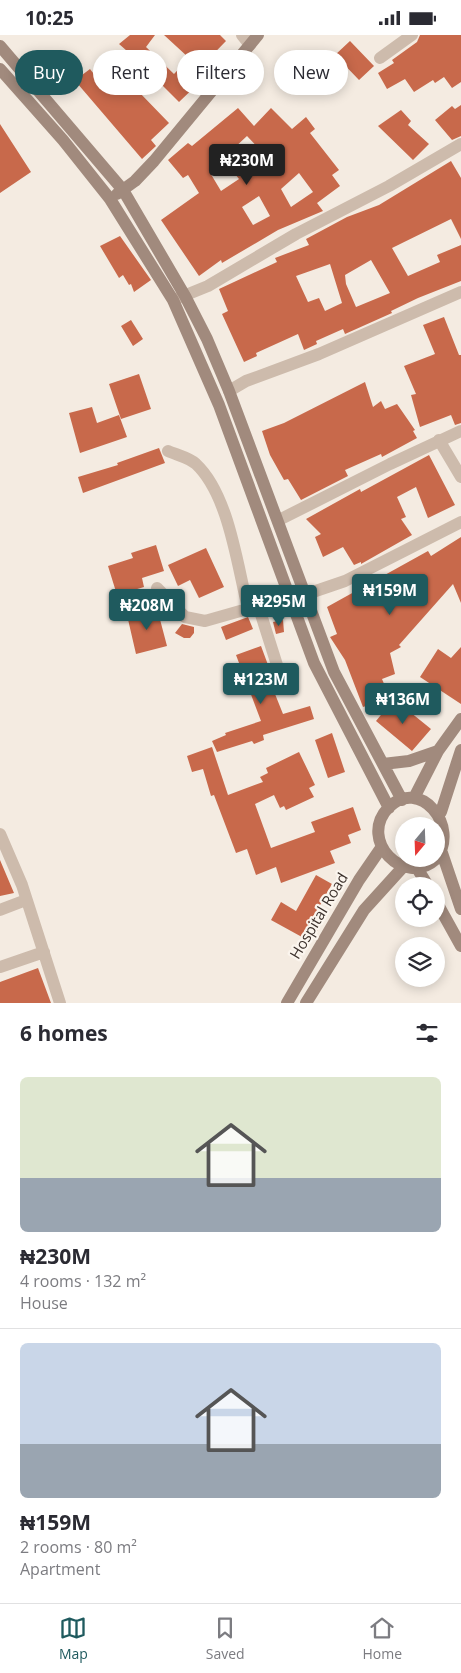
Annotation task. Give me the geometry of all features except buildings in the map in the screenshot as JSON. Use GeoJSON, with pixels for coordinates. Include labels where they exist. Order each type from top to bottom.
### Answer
{"type":"FeatureCollection","features":[{"type":"Feature","properties":{"kind":"main road"},"geometry":{"type":"LineString","coordinates":[[110,199],[123,191],[154,161],[250,38]]}},
{"type":"Feature","properties":{"kind":"main road"},"geometry":{"type":"LineString","coordinates":[[0,46],[123,191],[179,298],[314,663],[389,808]]}},
{"type":"Feature","properties":{"kind":"main road"},"geometry":{"type":"LineString","coordinates":[[0,69],[63,140],[110,199],[207,339],[279,520],[304,595],[334,672],[382,763],[408,799],[430,803],[441,812],[443,817]]}},
{"type":"Feature","properties":{"kind":"main road"},"geometry":{"type":"LineString","coordinates":[[395,863],[390,860],[381,848],[378,834],[381,819],[389,808],[408,799],[438,751],[461,719]]}},
{"type":"Feature","properties":{"kind":"main road"},"geometry":{"type":"LineString","coordinates":[[441,812],[461,750]]}},
{"type":"Feature","properties":{"kind":"main road"},"geometry":{"type":"LineString","coordinates":[[382,763],[409,761],[438,751]]}},
{"type":"Feature","properties":{"kind":"main road"},"geometry":{"type":"LineString","coordinates":[[445,821],[448,840],[445,845]]}},
{"type":"Feature","properties":{"kind":"main road","name":"Hospital Road"},"geometry":{"type":"LineString","coordinates":[[287,1003],[381,848]]}},
{"type":"Feature","properties":{"kind":"main road"},"geometry":{"type":"LineString","coordinates":[[306,1003],[364,910],[403,867],[418,868],[423,877]]}},
{"type":"Feature","properties":{"kind":"main road"},"geometry":{"type":"LineString","coordinates":[[442,867],[461,909]]}},
{"type":"Feature","properties":{"kind":"main road"},"geometry":{"type":"LineString","coordinates":[[445,917],[461,946]]}},
{"type":"Feature","properties":{"kind":"street"},"geometry":{"type":"LineString","coordinates":[[380,58],[412,35]]}},
{"type":"Feature","properties":{"kind":"street"},"geometry":{"type":"LineString","coordinates":[[179,298],[215,283],[304,230],[389,186],[461,144]]}},
{"type":"Feature","properties":{"kind":"street"},"geometry":{"type":"LineString","coordinates":[[229,391],[246,381],[319,354],[461,292]]}},
{"type":"Feature","properties":{"kind":"street"},"geometry":{"type":"LineString","coordinates":[[279,520],[439,440],[461,431]]}},
{"type":"Feature","properties":{"kind":"street"},"geometry":{"type":"LineString","coordinates":[[439,440],[461,477]]}},
{"type":"Feature","properties":{"kind":"street"},"geometry":{"type":"LineString","coordinates":[[168,451],[195,463],[207,476],[216,493],[225,512],[253,607],[284,687]]}},
{"type":"Feature","properties":{"kind":"street"},"geometry":{"type":"LineString","coordinates":[[304,595],[345,581],[461,522]]}},
{"type":"Feature","properties":{"kind":"street"},"geometry":{"type":"LineString","coordinates":[[157,588],[185,617],[205,621],[289,597]]}},
{"type":"Feature","properties":{"kind":"street"},"geometry":{"type":"LineString","coordinates":[[0,834],[26,900],[60,1003]]}},
{"type":"Feature","properties":{"kind":"street"},"geometry":{"type":"LineString","coordinates":[[0,910],[26,900]]}},
{"type":"Feature","properties":{"kind":"street"},"geometry":{"type":"LineString","coordinates":[[0,967],[44,952]]}}]}
